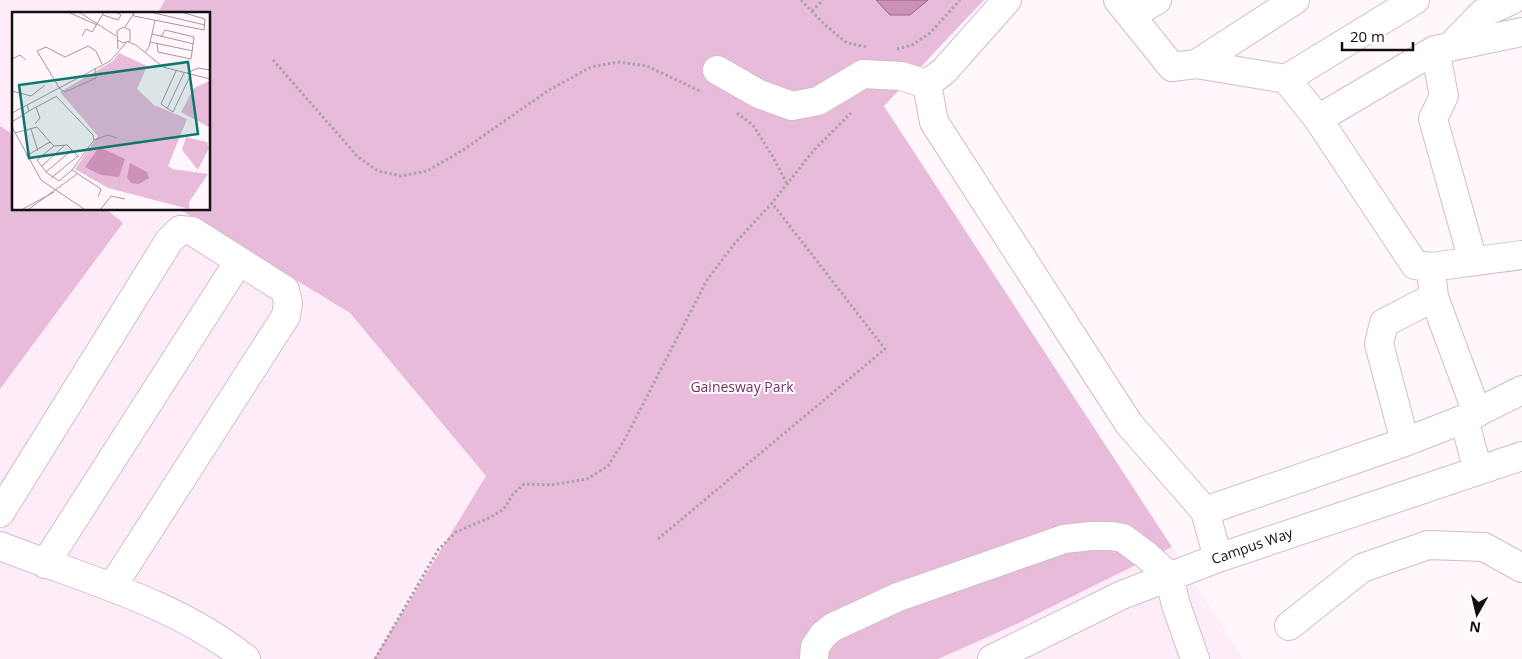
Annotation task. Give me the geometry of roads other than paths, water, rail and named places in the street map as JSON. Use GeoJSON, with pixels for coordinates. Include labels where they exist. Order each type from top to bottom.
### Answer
{"type":"FeatureCollection","features":[{"type":"Feature","properties":{"kind":"street"},"geometry":{"type":"LineString","coordinates":[[927,84],[944,71],[1007,0]]}},
{"type":"Feature","properties":{"kind":"street"},"geometry":{"type":"LineString","coordinates":[[1156,0],[1125,8],[1172,67],[1196,64],[1286,79],[1415,0]]}},
{"type":"Feature","properties":{"kind":"street"},"geometry":{"type":"LineString","coordinates":[[1196,64],[1295,0]]}},
{"type":"Feature","properties":{"kind":"street"},"geometry":{"type":"LineString","coordinates":[[1318,119],[1443,48],[1483,13],[1512,0]]}},
{"type":"Feature","properties":{"kind":"street"},"geometry":{"type":"LineString","coordinates":[[1443,48],[1522,32]]}},
{"type":"Feature","properties":{"kind":"street"},"geometry":{"type":"LineString","coordinates":[[1443,48],[1444,96],[1434,120],[1474,262]]}},
{"type":"Feature","properties":{"kind":"street"},"geometry":{"type":"LineString","coordinates":[[713,83],[759,94],[792,106],[818,101],[863,74],[901,76],[927,84]]}},
{"type":"Feature","properties":{"kind":"street"},"geometry":{"type":"LineString","coordinates":[[1286,79],[1318,119],[1414,266],[1431,267],[1522,255]]}},
{"type":"Feature","properties":{"kind":"street"},"geometry":{"type":"LineString","coordinates":[[927,84],[934,122],[1129,424],[1205,511],[1218,558]]}},
{"type":"Feature","properties":{"kind":"street"},"geometry":{"type":"LineString","coordinates":[[0,513],[170,241],[180,230],[192,231],[285,290],[288,303],[286,316],[112,587]]}},
{"type":"Feature","properties":{"kind":"street"},"geometry":{"type":"LineString","coordinates":[[23,560],[240,261]]}},
{"type":"Feature","properties":{"kind":"street"},"geometry":{"type":"LineString","coordinates":[[1431,267],[1434,297],[1471,416],[1478,471]]}},
{"type":"Feature","properties":{"kind":"street"},"geometry":{"type":"LineString","coordinates":[[1404,442],[1379,344],[1384,323],[1434,297]]}},
{"type":"Feature","properties":{"kind":"street"},"geometry":{"type":"LineString","coordinates":[[1205,511],[1404,442],[1471,416],[1522,390]]}},
{"type":"Feature","properties":{"kind":"street","name":"Campus Way"},"geometry":{"type":"LineString","coordinates":[[992,659],[1122,595],[1169,576],[1522,456]]}},
{"type":"Feature","properties":{"kind":"street"},"geometry":{"type":"LineString","coordinates":[[814,659],[816,648],[822,635],[833,626],[898,597],[1064,539],[1091,536],[1123,538],[1146,555],[1169,576],[1176,605],[1195,659]]}},
{"type":"Feature","properties":{"kind":"street"},"geometry":{"type":"LineString","coordinates":[[1289,626],[1362,568],[1428,545],[1484,547],[1522,568]]}},
{"type":"Feature","properties":{"kind":"street"},"geometry":{"type":"LineString","coordinates":[[0,546],[23,560],[112,587],[166,610],[228,644],[246,659]]}},
{"type":"Feature","properties":{"kind":"park label","name":"Gainesway Park"},"geometry":{"type":"Point","coordinates":[742,387]}}]}
